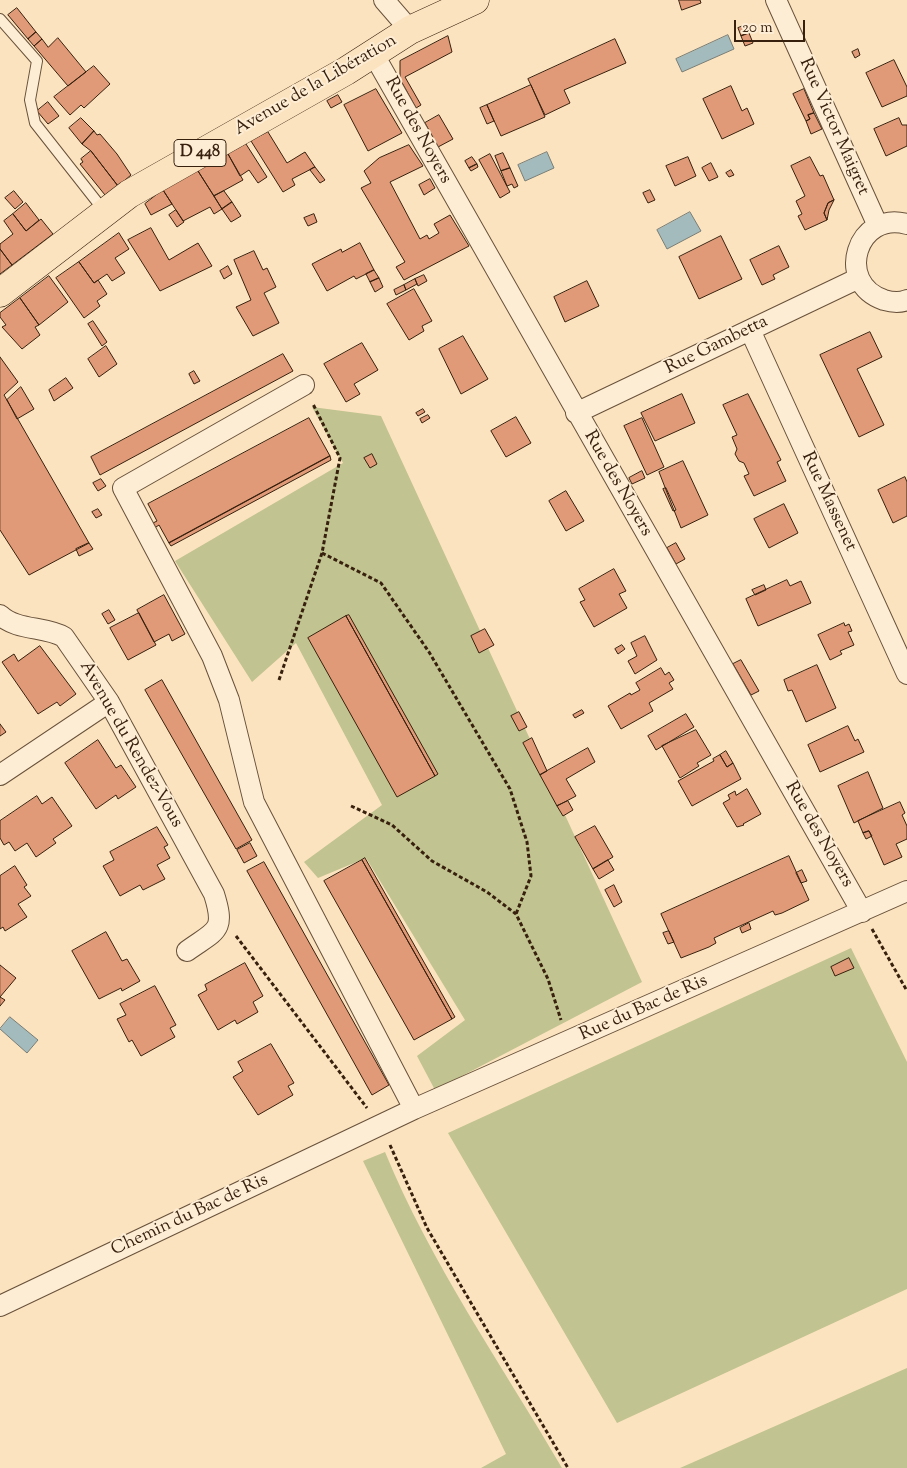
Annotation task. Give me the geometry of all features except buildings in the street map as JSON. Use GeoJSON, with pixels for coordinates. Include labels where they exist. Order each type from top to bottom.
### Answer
{"type":"FeatureCollection","features":[{"type":"Feature","properties":{"kind":"main road"},"geometry":{"type":"LineString","coordinates":[[410,30],[420,10],[428,0]]}},
{"type":"Feature","properties":{"kind":"main road","name":"D 448"},"geometry":{"type":"LineString","coordinates":[[410,30],[476,0]]}},
{"type":"Feature","properties":{"kind":"main road","name":"Avenue de la Libération"},"geometry":{"type":"LineString","coordinates":[[0,293],[129,194],[374,54],[410,30]]}},
{"type":"Feature","properties":{"kind":"street"},"geometry":{"type":"LineString","coordinates":[[384,0],[410,30]]}},
{"type":"Feature","properties":{"kind":"street","name":"Rue Victor Maigret"},"geometry":{"type":"LineString","coordinates":[[776,0],[878,226]]}},
{"type":"Feature","properties":{"kind":"street","name":"Rue des Noyers"},"geometry":{"type":"LineString","coordinates":[[374,54],[576,413],[862,912]]}},
{"type":"Feature","properties":{"kind":"street"},"geometry":{"type":"LineString","coordinates":[[907,224],[891,222],[878,226],[868,233],[856,254],[859,278],[866,290],[877,298],[890,302],[907,300]]}},
{"type":"Feature","properties":{"kind":"street","name":"Rue Gambetta"},"geometry":{"type":"LineString","coordinates":[[576,413],[859,278]]}},
{"type":"Feature","properties":{"kind":"street","name":"Rue Massenet"},"geometry":{"type":"LineString","coordinates":[[750,330],[907,674]]}},
{"type":"Feature","properties":{"kind":"street"},"geometry":{"type":"LineString","coordinates":[[304,385],[123,488],[212,656],[229,700],[254,802],[414,1109]]}},
{"type":"Feature","properties":{"kind":"street","name":"Avenue du Rendez-Vous"},"geometry":{"type":"LineString","coordinates":[[1,619],[56,633],[64,637],[110,702],[214,894],[221,916]]}},
{"type":"Feature","properties":{"kind":"street"},"geometry":{"type":"LineString","coordinates":[[0,775],[110,702]]}},
{"type":"Feature","properties":{"kind":"street","name":"Rue du Bac de Ris"},"geometry":{"type":"LineString","coordinates":[[380,1125],[907,891]]}},
{"type":"Feature","properties":{"kind":"street"},"geometry":{"type":"LineString","coordinates":[[187,951],[216,930],[221,916]]}},
{"type":"Feature","properties":{"kind":"street","name":"Chemin du Bac de Ris"},"geometry":{"type":"LineString","coordinates":[[0,1306],[380,1125]]}},
{"type":"Feature","properties":{"kind":"lane"},"geometry":{"type":"LineString","coordinates":[[0,18],[37,61],[30,100],[35,123],[106,212]]}},
{"type":"Feature","properties":{"kind":"path"},"geometry":{"type":"LineString","coordinates":[[279,680],[322,553],[340,458],[304,385]]}},
{"type":"Feature","properties":{"kind":"path"},"geometry":{"type":"LineString","coordinates":[[322,553],[381,583],[429,652],[510,789],[527,842],[530,876],[516,914]]}},
{"type":"Feature","properties":{"kind":"path"},"geometry":{"type":"LineString","coordinates":[[351,806],[392,825],[432,861],[487,892],[516,914],[548,979],[567,1042]]}},
{"type":"Feature","properties":{"kind":"path"},"geometry":{"type":"LineString","coordinates":[[862,912],[907,991]]}},
{"type":"Feature","properties":{"kind":"path"},"geometry":{"type":"LineString","coordinates":[[221,916],[380,1125],[427,1228],[568,1468]]}},
{"type":"Feature","properties":{"kind":"green space"},"geometry":{"type":"Polygon","coordinates":[[[312,407],[381,416],[642,982],[435,1090],[417,1056],[465,1020],[366,858],[318,878],[304,862],[382,805],[296,643],[252,682],[175,561],[343,463],[312,407]]]}},
{"type":"Feature","properties":{"kind":"green space"},"geometry":{"type":"Polygon","coordinates":[[[851,948],[907,1062],[907,1289],[617,1423],[448,1133],[851,948]]]}},
{"type":"Feature","properties":{"kind":"green space"},"geometry":{"type":"Polygon","coordinates":[[[385,1152],[403,1193],[445,1273],[562,1468],[481,1468],[506,1454],[363,1161],[385,1152]]]}},
{"type":"Feature","properties":{"kind":"green space"},"geometry":{"type":"Polygon","coordinates":[[[907,1368],[907,1468],[680,1468],[907,1368]]]}},
{"type":"Feature","properties":{"kind":"water"},"geometry":{"type":"Polygon","coordinates":[[[728,35],[734,49],[682,72],[676,59],[728,35]]]}},
{"type":"Feature","properties":{"kind":"water"},"geometry":{"type":"Polygon","coordinates":[[[547,152],[554,168],[525,181],[518,165],[547,152]]]}},
{"type":"Feature","properties":{"kind":"water"},"geometry":{"type":"Polygon","coordinates":[[[690,212],[701,231],[667,249],[657,230],[690,212]]]}},
{"type":"Feature","properties":{"kind":"water"},"geometry":{"type":"Polygon","coordinates":[[[10,1017],[38,1040],[27,1053],[0,1029],[10,1017]]]}}]}
